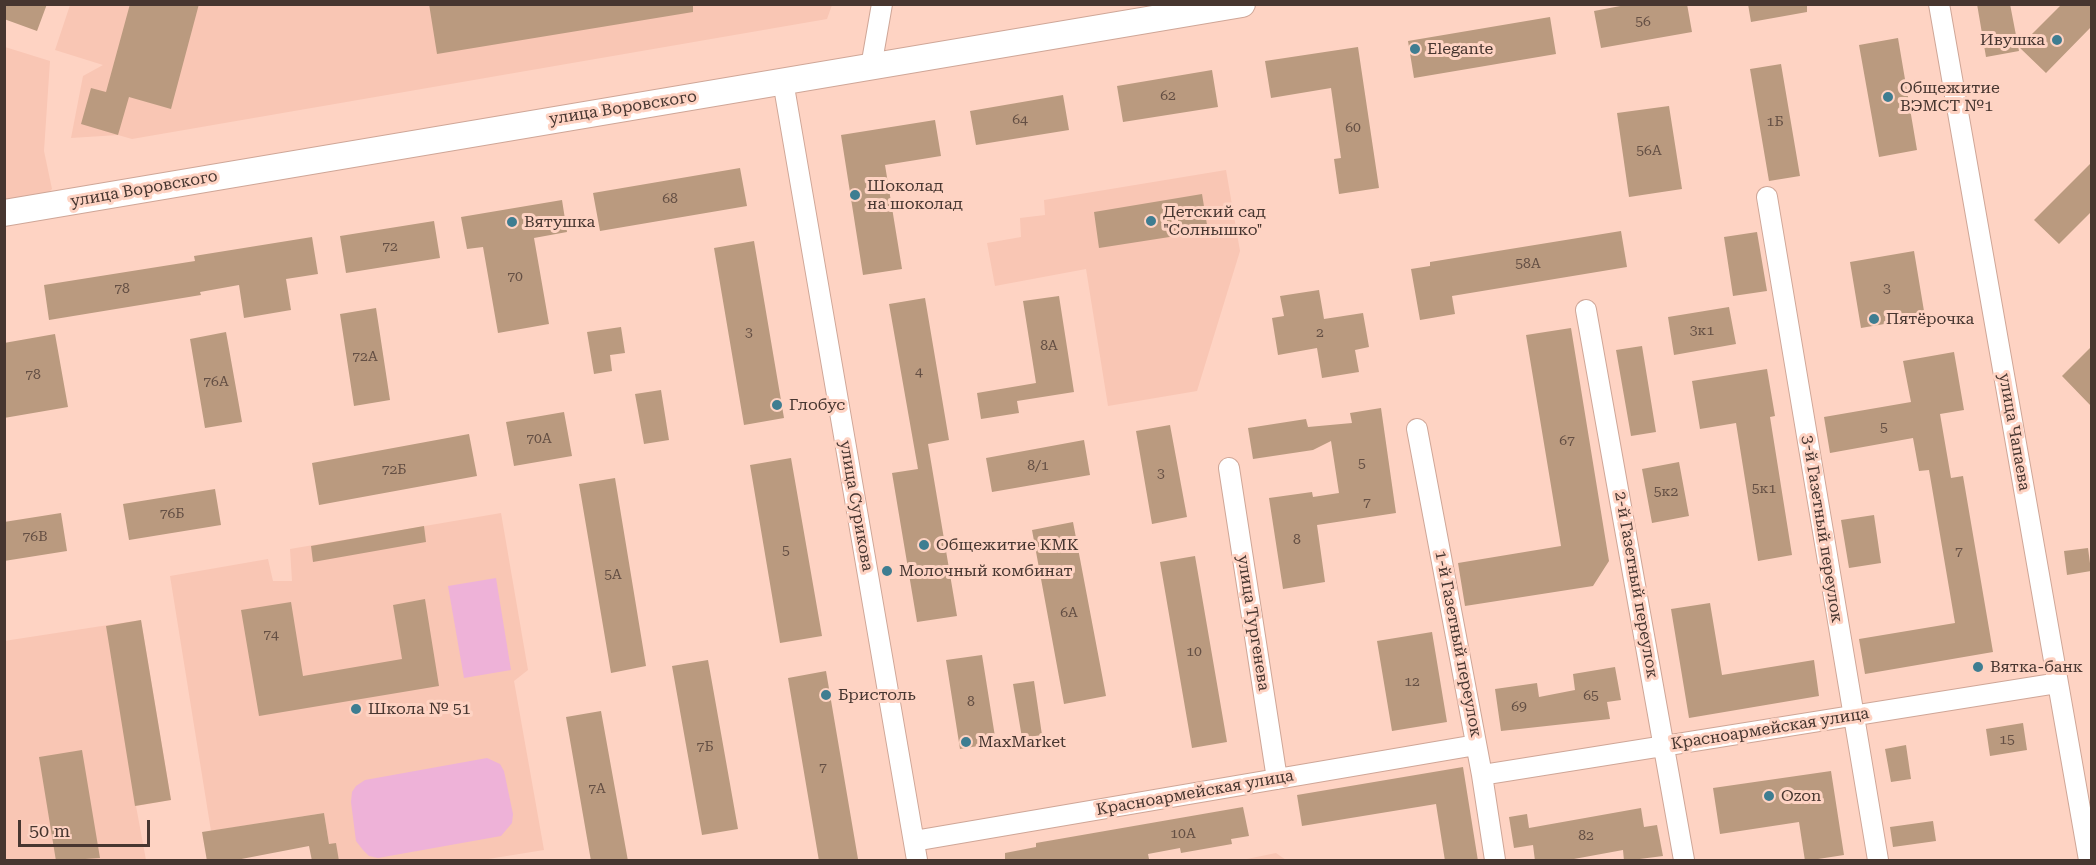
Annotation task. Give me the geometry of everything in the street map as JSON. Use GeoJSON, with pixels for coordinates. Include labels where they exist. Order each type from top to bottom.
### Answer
{"type":"FeatureCollection","features":[{"type":"Feature","properties":{"kind":"main road","name":"улица Воровского"},"geometry":{"type":"LineString","coordinates":[[4,213],[1242,4]]}},
{"type":"Feature","properties":{"kind":"street"},"geometry":{"type":"LineString","coordinates":[[871,68],[882,4]]}},
{"type":"Feature","properties":{"kind":"street","name":"улица Чапаева"},"geometry":{"type":"LineString","coordinates":[[1939,4],[2089,861]]}},
{"type":"Feature","properties":{"kind":"street","name":"улица Сурикова"},"geometry":{"type":"LineString","coordinates":[[783,81],[917,861]]}},
{"type":"Feature","properties":{"kind":"street","name":"3-й Газетный переулок"},"geometry":{"type":"LineString","coordinates":[[1767,197],[1878,861]]}},
{"type":"Feature","properties":{"kind":"street","name":"2-й Газетный переулок"},"geometry":{"type":"LineString","coordinates":[[1587,310],[1684,861]]}},
{"type":"Feature","properties":{"kind":"street","name":"1-й Газетный переулок"},"geometry":{"type":"LineString","coordinates":[[1417,429],[1482,775],[1495,861]]}},
{"type":"Feature","properties":{"kind":"street","name":"улица Тургенева"},"geometry":{"type":"LineString","coordinates":[[1229,468],[1277,779]]}},
{"type":"Feature","properties":{"kind":"street","name":"Красноармейская улица"},"geometry":{"type":"LineString","coordinates":[[1482,775],[2058,683]]}},
{"type":"Feature","properties":{"kind":"street","name":"Красноармейская улица"},"geometry":{"type":"LineString","coordinates":[[914,841],[1476,745]]}},
{"type":"Feature","properties":{"kind":"shaded area"},"geometry":{"type":"Polygon","coordinates":[[[70,5],[832,5],[827,19],[132,139],[118,135],[71,138],[83,76],[103,65],[55,50],[70,5]]]}},
{"type":"Feature","properties":{"kind":"shaded area"},"geometry":{"type":"Polygon","coordinates":[[[5,47],[50,61],[44,151],[52,189],[47,194],[5,201],[5,47]]]}},
{"type":"Feature","properties":{"kind":"shaded area"},"geometry":{"type":"Polygon","coordinates":[[[1226,170],[1240,251],[1197,391],[1108,406],[1086,269],[995,286],[987,243],[1021,237],[1020,218],[1045,215],[1044,200],[1226,170]]]}},
{"type":"Feature","properties":{"kind":"shaded area","name":"Школа № 51"},"geometry":{"type":"Polygon","coordinates":[[[501,513],[528,670],[514,681],[544,850],[482,860],[339,860],[329,844],[324,813],[211,831],[170,576],[268,559],[273,581],[292,581],[290,549],[501,513]]]}},
{"type":"Feature","properties":{"kind":"shaded area"},"geometry":{"type":"Polygon","coordinates":[[[496,578],[511,670],[464,678],[448,586],[496,578]]]}},
{"type":"Feature","properties":{"kind":"shaded area"},"geometry":{"type":"Polygon","coordinates":[[[141,620],[171,800],[136,806],[146,860],[5,860],[4,641],[141,620]]]}},
{"type":"Feature","properties":{"kind":"shaded area"},"geometry":{"type":"Polygon","coordinates":[[[487,758],[500,764],[504,771],[513,814],[512,823],[501,836],[378,858],[369,856],[356,841],[351,802],[352,792],[365,780],[487,758]]]}},
{"type":"Feature","properties":{"kind":"shaded area"},"geometry":{"type":"Polygon","coordinates":[[[1276,853],[1286,860],[1242,860],[1276,853]]]}},
{"type":"Feature","properties":{"kind":"building"},"geometry":{"type":"Polygon","coordinates":[[[4,4],[47,4],[37,31],[4,19],[4,4]]]}},
{"type":"Feature","properties":{"kind":"building"},"geometry":{"type":"Polygon","coordinates":[[[130,4],[199,4],[171,109],[129,97],[118,135],[81,124],[91,88],[106,92],[130,4]]]}},
{"type":"Feature","properties":{"kind":"building"},"geometry":{"type":"Polygon","coordinates":[[[429,4],[693,4],[693,12],[437,54],[429,4]]]}},
{"type":"Feature","properties":{"kind":"building"},"geometry":{"type":"Polygon","coordinates":[[[1631,4],[1687,4],[1692,32],[1601,48],[1594,11],[1631,4]]]}},
{"type":"Feature","properties":{"kind":"building"},"geometry":{"type":"Polygon","coordinates":[[[1748,4],[1807,4],[1807,12],[1751,22],[1748,4]]]}},
{"type":"Feature","properties":{"kind":"building"},"geometry":{"type":"Polygon","coordinates":[[[1977,4],[2010,4],[2019,51],[1986,57],[1977,4]]]}},
{"type":"Feature","properties":{"kind":"building"},"geometry":{"type":"Polygon","coordinates":[[[2062,4],[2091,4],[2091,27],[2046,73],[2019,47],[2062,4]]]}},
{"type":"Feature","properties":{"kind":"building"},"geometry":{"type":"Polygon","coordinates":[[[1550,17],[1556,54],[1414,78],[1408,41],[1550,17]]]}},
{"type":"Feature","properties":{"kind":"building","name":"Общежитие ВЭМСТ №1"},"geometry":{"type":"Polygon","coordinates":[[[1898,38],[1917,150],[1879,157],[1859,45],[1898,38]]]}},
{"type":"Feature","properties":{"kind":"building"},"geometry":{"type":"Polygon","coordinates":[[[1358,47],[1379,188],[1339,194],[1334,159],[1341,158],[1331,88],[1271,98],[1265,61],[1358,47]]]}},
{"type":"Feature","properties":{"kind":"building"},"geometry":{"type":"Polygon","coordinates":[[[1781,64],[1800,176],[1769,181],[1750,69],[1781,64]]]}},
{"type":"Feature","properties":{"kind":"building"},"geometry":{"type":"Polygon","coordinates":[[[1212,70],[1218,107],[1123,122],[1117,86],[1212,70]]]}},
{"type":"Feature","properties":{"kind":"building"},"geometry":{"type":"Polygon","coordinates":[[[1063,95],[1069,130],[976,145],[970,111],[1063,95]]]}},
{"type":"Feature","properties":{"kind":"building"},"geometry":{"type":"Polygon","coordinates":[[[1669,106],[1682,189],[1629,197],[1617,113],[1669,106]]]}},
{"type":"Feature","properties":{"kind":"building"},"geometry":{"type":"Polygon","coordinates":[[[935,120],[941,156],[885,165],[902,269],[863,275],[841,135],[935,120]]]}},
{"type":"Feature","properties":{"kind":"building"},"geometry":{"type":"Polygon","coordinates":[[[2091,163],[2091,212],[2059,244],[2034,220],[2091,163]]]}},
{"type":"Feature","properties":{"kind":"building"},"geometry":{"type":"Polygon","coordinates":[[[740,168],[747,206],[600,231],[593,193],[740,168]]]}},
{"type":"Feature","properties":{"kind":"building","name":"Детский сад \"Солнышко\""},"geometry":{"type":"Polygon","coordinates":[[[1202,194],[1208,231],[1099,248],[1094,212],[1202,194]]]}},
{"type":"Feature","properties":{"kind":"building"},"geometry":{"type":"Polygon","coordinates":[[[562,200],[567,232],[534,238],[549,324],[498,333],[483,247],[467,249],[461,217],[562,200]]]}},
{"type":"Feature","properties":{"kind":"building"},"geometry":{"type":"Polygon","coordinates":[[[434,221],[440,258],[346,273],[340,236],[434,221]]]}},
{"type":"Feature","properties":{"kind":"building"},"geometry":{"type":"Polygon","coordinates":[[[1621,231],[1627,267],[1452,296],[1455,314],[1420,320],[1411,269],[1430,266],[1430,262],[1621,231]]]}},
{"type":"Feature","properties":{"kind":"building"},"geometry":{"type":"Polygon","coordinates":[[[1757,232],[1767,291],[1733,296],[1724,237],[1757,232]]]}},
{"type":"Feature","properties":{"kind":"building"},"geometry":{"type":"Polygon","coordinates":[[[312,237],[318,274],[286,279],[291,310],[244,318],[239,285],[200,292],[201,295],[49,320],[44,285],[195,261],[194,256],[312,237]]]}},
{"type":"Feature","properties":{"kind":"building"},"geometry":{"type":"Polygon","coordinates":[[[754,241],[784,418],[744,425],[714,248],[754,241]]]}},
{"type":"Feature","properties":{"kind":"building"},"geometry":{"type":"Polygon","coordinates":[[[1914,251],[1925,317],[1861,328],[1850,262],[1914,251]]]}},
{"type":"Feature","properties":{"kind":"building"},"geometry":{"type":"Polygon","coordinates":[[[1319,290],[1324,319],[1363,313],[1369,347],[1355,350],[1359,372],[1322,378],[1317,348],[1278,355],[1272,318],[1284,316],[1280,296],[1319,290]]]}},
{"type":"Feature","properties":{"kind":"building"},"geometry":{"type":"Polygon","coordinates":[[[1059,296],[1074,392],[1017,401],[1019,413],[981,419],[977,393],[1036,383],[1023,301],[1059,296]]]}},
{"type":"Feature","properties":{"kind":"building"},"geometry":{"type":"Polygon","coordinates":[[[925,298],[949,440],[928,444],[957,616],[917,622],[892,473],[918,469],[889,304],[925,298]]]}},
{"type":"Feature","properties":{"kind":"building"},"geometry":{"type":"Polygon","coordinates":[[[1729,307],[1736,344],[1674,355],[1668,317],[1729,307]]]}},
{"type":"Feature","properties":{"kind":"building"},"geometry":{"type":"Polygon","coordinates":[[[376,308],[390,400],[354,406],[340,314],[376,308]]]}},
{"type":"Feature","properties":{"kind":"building"},"geometry":{"type":"Polygon","coordinates":[[[621,327],[625,353],[610,355],[612,371],[594,374],[587,332],[621,327]]]}},
{"type":"Feature","properties":{"kind":"building"},"geometry":{"type":"Polygon","coordinates":[[[1571,328],[1609,561],[1593,586],[1465,606],[1458,563],[1561,546],[1526,335],[1571,328]]]}},
{"type":"Feature","properties":{"kind":"building"},"geometry":{"type":"Polygon","coordinates":[[[226,332],[242,422],[205,428],[190,339],[226,332]]]}},
{"type":"Feature","properties":{"kind":"building"},"geometry":{"type":"Polygon","coordinates":[[[55,334],[68,407],[4,418],[4,343],[55,334]]]}},
{"type":"Feature","properties":{"kind":"building"},"geometry":{"type":"Polygon","coordinates":[[[1642,346],[1656,432],[1631,436],[1616,350],[1642,346]]]}},
{"type":"Feature","properties":{"kind":"building"},"geometry":{"type":"Polygon","coordinates":[[[2091,347],[2091,406],[2062,376],[2091,347]]]}},
{"type":"Feature","properties":{"kind":"building"},"geometry":{"type":"Polygon","coordinates":[[[1954,352],[1964,410],[1940,414],[1951,478],[1963,476],[1993,652],[1865,674],[1859,639],[1955,623],[1929,470],[1919,471],[1913,438],[1830,453],[1824,417],[1911,402],[1903,361],[1954,352]]]}},
{"type":"Feature","properties":{"kind":"building"},"geometry":{"type":"Polygon","coordinates":[[[1767,369],[1775,416],[1770,417],[1792,555],[1758,561],[1736,423],[1700,429],[1692,381],[1767,369]]]}},
{"type":"Feature","properties":{"kind":"building"},"geometry":{"type":"Polygon","coordinates":[[[661,390],[669,440],[644,444],[635,394],[661,390]]]}},
{"type":"Feature","properties":{"kind":"building"},"geometry":{"type":"Polygon","coordinates":[[[1381,408],[1396,513],[1317,525],[1325,582],[1283,589],[1269,498],[1312,492],[1313,497],[1339,493],[1331,441],[1313,450],[1253,459],[1248,428],[1306,419],[1308,427],[1352,423],[1350,413],[1381,408]]]}},
{"type":"Feature","properties":{"kind":"building"},"geometry":{"type":"Polygon","coordinates":[[[564,412],[572,456],[514,466],[506,422],[564,412]]]}},
{"type":"Feature","properties":{"kind":"building"},"geometry":{"type":"Polygon","coordinates":[[[1170,425],[1187,517],[1152,524],[1136,431],[1170,425]]]}},
{"type":"Feature","properties":{"kind":"building"},"geometry":{"type":"Polygon","coordinates":[[[469,434],[477,476],[319,505],[312,463],[469,434]]]}},
{"type":"Feature","properties":{"kind":"building"},"geometry":{"type":"Polygon","coordinates":[[[1084,440],[1090,475],[992,492],[986,458],[1084,440]]]}},
{"type":"Feature","properties":{"kind":"building"},"geometry":{"type":"Polygon","coordinates":[[[791,458],[822,636],[780,643],[750,465],[791,458]]]}},
{"type":"Feature","properties":{"kind":"building"},"geometry":{"type":"Polygon","coordinates":[[[1679,462],[1689,516],[1652,523],[1642,469],[1679,462]]]}},
{"type":"Feature","properties":{"kind":"building"},"geometry":{"type":"Polygon","coordinates":[[[615,478],[646,666],[611,673],[579,484],[615,478]]]}},
{"type":"Feature","properties":{"kind":"building"},"geometry":{"type":"Polygon","coordinates":[[[215,489],[221,525],[129,540],[123,504],[215,489]]]}},
{"type":"Feature","properties":{"kind":"building"},"geometry":{"type":"Polygon","coordinates":[[[61,513],[67,551],[4,561],[4,522],[61,513]]]}},
{"type":"Feature","properties":{"kind":"building"},"geometry":{"type":"Polygon","coordinates":[[[1874,515],[1881,563],[1849,568],[1841,520],[1874,515]]]}},
{"type":"Feature","properties":{"kind":"building"},"geometry":{"type":"Polygon","coordinates":[[[1073,522],[1106,696],[1064,704],[1032,530],[1073,522]]]}},
{"type":"Feature","properties":{"kind":"building"},"geometry":{"type":"Polygon","coordinates":[[[424,526],[426,542],[313,562],[311,546],[424,526]]]}},
{"type":"Feature","properties":{"kind":"building"},"geometry":{"type":"Polygon","coordinates":[[[2088,548],[2091,571],[2067,575],[2064,551],[2088,548]]]}},
{"type":"Feature","properties":{"kind":"building"},"geometry":{"type":"Polygon","coordinates":[[[1195,556],[1227,742],[1192,748],[1160,562],[1195,556]]]}},
{"type":"Feature","properties":{"kind":"building"},"geometry":{"type":"Polygon","coordinates":[[[425,599],[439,686],[259,716],[241,610],[291,602],[303,676],[402,659],[393,605],[425,599]]]}},
{"type":"Feature","properties":{"kind":"building"},"geometry":{"type":"Polygon","coordinates":[[[1710,603],[1722,675],[1814,660],[1819,696],[1689,718],[1671,609],[1710,603]]]}},
{"type":"Feature","properties":{"kind":"building"},"geometry":{"type":"Polygon","coordinates":[[[141,620],[171,800],[135,806],[106,626],[141,620]]]}},
{"type":"Feature","properties":{"kind":"building"},"geometry":{"type":"Polygon","coordinates":[[[1432,632],[1447,722],[1392,731],[1377,641],[1432,632]]]}},
{"type":"Feature","properties":{"kind":"building"},"geometry":{"type":"Polygon","coordinates":[[[982,655],[996,743],[960,749],[946,660],[982,655]]]}},
{"type":"Feature","properties":{"kind":"building"},"geometry":{"type":"Polygon","coordinates":[[[708,660],[738,829],[702,835],[672,666],[708,660]]]}},
{"type":"Feature","properties":{"kind":"building"},"geometry":{"type":"Polygon","coordinates":[[[1615,667],[1621,700],[1607,702],[1610,719],[1501,731],[1495,689],[1537,683],[1539,697],[1575,690],[1573,674],[1615,667]]]}},
{"type":"Feature","properties":{"kind":"building"},"geometry":{"type":"Polygon","coordinates":[[[826,671],[858,859],[847,861],[819,861],[788,678],[826,671]]]}},
{"type":"Feature","properties":{"kind":"building"},"geometry":{"type":"Polygon","coordinates":[[[1034,681],[1042,735],[1022,738],[1013,684],[1034,681]]]}},
{"type":"Feature","properties":{"kind":"building"},"geometry":{"type":"Polygon","coordinates":[[[601,711],[628,861],[591,861],[566,717],[601,711]]]}},
{"type":"Feature","properties":{"kind":"building"},"geometry":{"type":"Polygon","coordinates":[[[2023,723],[2027,750],[1990,756],[1986,729],[2023,723]]]}},
{"type":"Feature","properties":{"kind":"building"},"geometry":{"type":"Polygon","coordinates":[[[1906,745],[1911,779],[1891,782],[1885,749],[1906,745]]]}},
{"type":"Feature","properties":{"kind":"building"},"geometry":{"type":"Polygon","coordinates":[[[82,750],[100,858],[56,861],[39,757],[82,750]]]}},
{"type":"Feature","properties":{"kind":"building"},"geometry":{"type":"Polygon","coordinates":[[[1463,767],[1478,861],[1445,861],[1436,804],[1302,826],[1297,795],[1463,767]]]}},
{"type":"Feature","properties":{"kind":"building"},"geometry":{"type":"Polygon","coordinates":[[[1831,771],[1844,855],[1805,861],[1799,822],[1720,834],[1713,788],[1831,771]]]}},
{"type":"Feature","properties":{"kind":"building"},"geometry":{"type":"Polygon","coordinates":[[[1243,807],[1249,836],[1231,839],[1232,844],[1181,853],[1180,848],[1148,854],[1149,859],[1138,861],[1005,861],[1005,853],[1036,847],[1036,843],[1243,807]]]}},
{"type":"Feature","properties":{"kind":"building"},"geometry":{"type":"Polygon","coordinates":[[[1641,808],[1644,827],[1657,825],[1663,856],[1624,861],[1623,850],[1563,861],[1535,861],[1533,845],[1514,848],[1509,817],[1527,814],[1529,828],[1641,808]]]}},
{"type":"Feature","properties":{"kind":"building"},"geometry":{"type":"Polygon","coordinates":[[[324,813],[329,844],[336,843],[339,861],[312,861],[309,846],[231,861],[207,861],[202,832],[324,813]]]}},
{"type":"Feature","properties":{"kind":"building"},"geometry":{"type":"Polygon","coordinates":[[[1933,821],[1936,841],[1893,847],[1890,827],[1933,821]]]}},
{"type":"Feature","properties":{"kind":"place","name":"Ивушка"},"geometry":{"type":"Point","coordinates":[2057,40]}},
{"type":"Feature","properties":{"kind":"place","name":"Elegante"},"geometry":{"type":"Point","coordinates":[1415,49]}},
{"type":"Feature","properties":{"kind":"place","name":"Общежитие ВЭМСТ №1"},"geometry":{"type":"Point","coordinates":[1888,97]}},
{"type":"Feature","properties":{"kind":"place","name":"Шоколад на шоколад"},"geometry":{"type":"Point","coordinates":[855,195]}},
{"type":"Feature","properties":{"kind":"place","name":"Детский сад \"Солнышко\""},"geometry":{"type":"Point","coordinates":[1151,221]}},
{"type":"Feature","properties":{"kind":"place","name":"Вятушка"},"geometry":{"type":"Point","coordinates":[512,222]}},
{"type":"Feature","properties":{"kind":"place","name":"Пятёрочка"},"geometry":{"type":"Point","coordinates":[1874,319]}},
{"type":"Feature","properties":{"kind":"place","name":"Глобус"},"geometry":{"type":"Point","coordinates":[777,405]}},
{"type":"Feature","properties":{"kind":"place","name":"Общежитие КМК"},"geometry":{"type":"Point","coordinates":[924,545]}},
{"type":"Feature","properties":{"kind":"place","name":"Молочный комбинат"},"geometry":{"type":"Point","coordinates":[887,571]}},
{"type":"Feature","properties":{"kind":"place","name":"Вятка-банк"},"geometry":{"type":"Point","coordinates":[1978,667]}},
{"type":"Feature","properties":{"kind":"place","name":"Бристоль"},"geometry":{"type":"Point","coordinates":[826,695]}},
{"type":"Feature","properties":{"kind":"place","name":"Школа № 51"},"geometry":{"type":"Point","coordinates":[356,709]}},
{"type":"Feature","properties":{"kind":"place","name":"MaxMarket"},"geometry":{"type":"Point","coordinates":[966,742]}},
{"type":"Feature","properties":{"kind":"place","name":"Ozon"},"geometry":{"type":"Point","coordinates":[1769,796]}}]}
